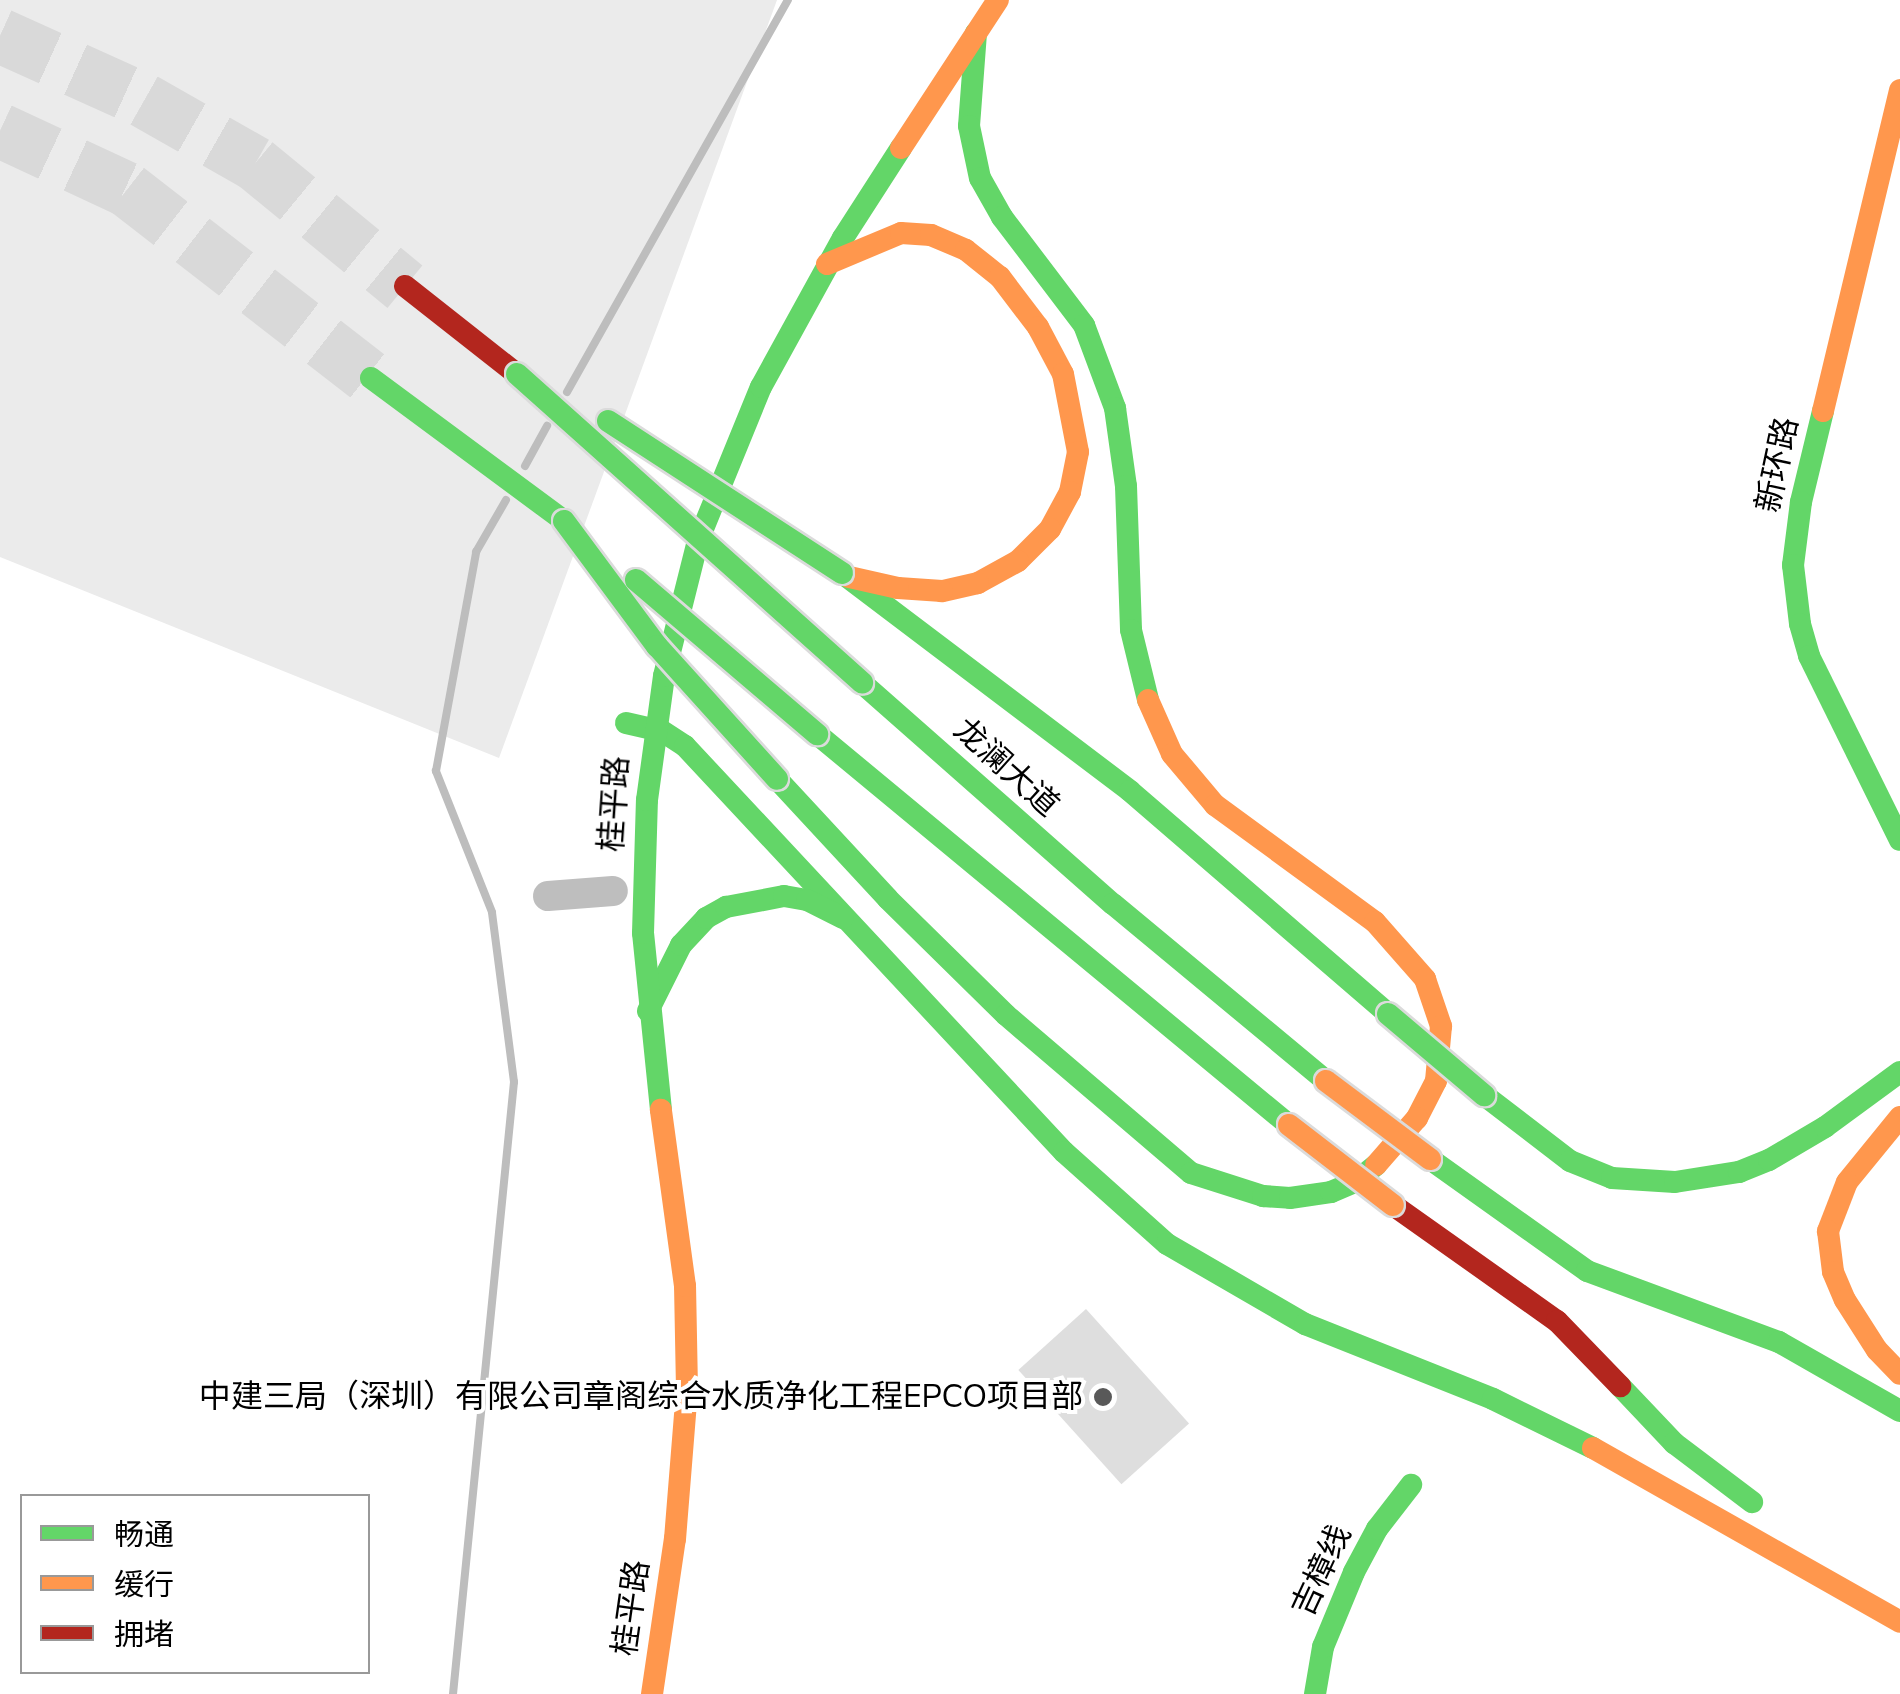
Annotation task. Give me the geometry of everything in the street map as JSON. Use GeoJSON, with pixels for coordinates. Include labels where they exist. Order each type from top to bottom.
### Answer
{"type":"FeatureCollection","features":[{"type":"Feature","properties":{"kind":"main road","name":"桂平路"},"geometry":{"type":"LineString","coordinates":[[652,1694],[686,1441],[687,1334],[681,1241],[648,1011],[643,858],[655,729],[684,582],[745,420],[827,264],[998,0]]}},
{"type":"Feature","properties":{"kind":"main road"},"geometry":{"type":"LineString","coordinates":[[564,521],[658,646],[888,899],[1006,1016],[1095,1096],[1191,1173],[1263,1196],[1290,1198],[1331,1192],[1356,1182],[1387,1156],[1417,1118],[1436,1081],[1440,1026],[1425,979],[1376,922],[1215,805],[1172,754],[1145,697],[1131,630],[1126,486],[1115,408],[1084,324],[1002,217],[980,178],[969,126],[976,32]]}},
{"type":"Feature","properties":{"kind":"main road","name":"新环路"},"geometry":{"type":"LineString","coordinates":[[1900,90],[1801,502],[1793,564],[1809,656],[1900,840]]}},
{"type":"Feature","properties":{"kind":"main road"},"geometry":{"type":"LineString","coordinates":[[827,264],[871,242],[910,232],[944,240],[981,260],[1026,307],[1049,345],[1071,402],[1078,452],[1070,492],[1050,529],[1018,561],[998,574],[958,588],[928,591],[874,584],[842,573]]}},
{"type":"Feature","properties":{"kind":"main road","name":"龙澜大道"},"geometry":{"type":"LineString","coordinates":[[405,286],[517,374],[1113,904],[1326,1082],[1587,1272],[1779,1342],[1900,1411]]}},
{"type":"Feature","properties":{"kind":"main road"},"geometry":{"type":"LineString","coordinates":[[517,374],[652,446],[842,573],[916,634],[1011,697],[1130,792],[1484,1096],[1570,1161],[1612,1178],[1675,1182],[1739,1172],[1825,1128],[1900,1072]]}},
{"type":"Feature","properties":{"kind":"main road"},"geometry":{"type":"LineString","coordinates":[[371,378],[564,521],[1289,1125],[1393,1205],[1557,1321],[1674,1443],[1838,1583],[1900,1622]]}},
{"type":"Feature","properties":{"kind":"main road"},"geometry":{"type":"LineString","coordinates":[[666,546],[698,456]]}},
{"type":"Feature","properties":{"kind":"main road"},"geometry":{"type":"LineString","coordinates":[[638,655],[656,575]]}},
{"type":"Feature","properties":{"kind":"main road","name":"桂平路"},"geometry":{"type":"LineString","coordinates":[[622,750],[628,712],[655,729]]}},
{"type":"Feature","properties":{"kind":"main road"},"geometry":{"type":"LineString","coordinates":[[655,729],[685,746],[1086,1175],[1139,1223],[1219,1278],[1305,1324],[1566,1434],[1786,1536]]}},
{"type":"Feature","properties":{"kind":"main road"},"geometry":{"type":"LineString","coordinates":[[648,1011],[681,945],[697,926],[726,907],[761,897],[795,898],[846,920]]}},
{"type":"Feature","properties":{"kind":"main road"},"geometry":{"type":"LineString","coordinates":[[1900,1117],[1847,1182],[1828,1231],[1834,1272],[1845,1300],[1877,1350],[1900,1374]]}},
{"type":"Feature","properties":{"kind":"main road","name":"吉樟线"},"geometry":{"type":"LineString","coordinates":[[1314,1694],[1323,1646],[1354,1572],[1376,1529],[1411,1485]]}},
{"type":"Feature","properties":{"kind":"street"},"geometry":{"type":"LineString","coordinates":[[548,896],[614,895]]}},
{"type":"Feature","properties":{"kind":"shaded area"},"geometry":{"type":"Polygon","coordinates":[[[0,0],[777,0],[499,758],[0,557],[0,0]]]}},
{"type":"Feature","properties":{"kind":"building","name":"中建三局（深圳）有限公司章阁综合水质净化工程EPCO项目部"},"geometry":{"type":"Polygon","coordinates":[[[1086,1309],[1189,1423],[1121,1484],[1018,1370],[1086,1309]]]}},
{"type":"Feature","properties":{"kind":"waterway"},"geometry":{"type":"LineString","coordinates":[[567,392],[788,0]]}},
{"type":"Feature","properties":{"kind":"waterway"},"geometry":{"type":"LineString","coordinates":[[525,466],[547,426]]}},
{"type":"Feature","properties":{"kind":"waterway"},"geometry":{"type":"LineString","coordinates":[[453,1694],[514,1082],[492,912],[436,771],[476,552],[506,500]]}},
{"type":"Feature","properties":{"kind":"tunnel"},"geometry":{"type":"LineString","coordinates":[[0,35],[144,100],[255,163],[405,286]]}},
{"type":"Feature","properties":{"kind":"tunnel"},"geometry":{"type":"LineString","coordinates":[[0,130],[127,189],[371,378]]}},
{"type":"Feature","properties":{"kind":"traffic: fast"},"geometry":{"type":"LineString","coordinates":[[976,33],[969,126],[980,178],[1002,217],[1084,325],[1115,408],[1126,486],[1131,630],[1148,700]]}},
{"type":"Feature","properties":{"kind":"traffic: fast"},"geometry":{"type":"LineString","coordinates":[[661,1110],[643,933],[647,800],[664,676],[698,541],[761,387],[843,238],[901,148]]}},
{"type":"Feature","properties":{"kind":"traffic: fast"},"geometry":{"type":"LineString","coordinates":[[517,374],[862,683]]}},
{"type":"Feature","properties":{"kind":"traffic: fast"},"geometry":{"type":"LineString","coordinates":[[371,378],[564,521]]}},
{"type":"Feature","properties":{"kind":"traffic: fast"},"geometry":{"type":"LineString","coordinates":[[1823,411],[1801,502],[1793,565],[1800,624],[1809,656],[1900,840]]}},
{"type":"Feature","properties":{"kind":"traffic: fast"},"geometry":{"type":"LineString","coordinates":[[608,421],[842,573]]}},
{"type":"Feature","properties":{"kind":"traffic: fast"},"geometry":{"type":"LineString","coordinates":[[564,521],[657,646],[777,779]]}},
{"type":"Feature","properties":{"kind":"traffic: fast"},"geometry":{"type":"LineString","coordinates":[[842,573],[1130,791],[1388,1014]]}},
{"type":"Feature","properties":{"kind":"traffic: fast"},"geometry":{"type":"LineString","coordinates":[[636,580],[817,734]]}},
{"type":"Feature","properties":{"kind":"traffic: fast"},"geometry":{"type":"LineString","coordinates":[[862,683],[1113,904],[1326,1081]]}},
{"type":"Feature","properties":{"kind":"traffic: fast"},"geometry":{"type":"LineString","coordinates":[[626,723],[662,731],[685,746],[1064,1152],[1167,1244],[1305,1324],[1493,1399],[1593,1448]]}},
{"type":"Feature","properties":{"kind":"traffic: fast"},"geometry":{"type":"LineString","coordinates":[[817,734],[1289,1125]]}},
{"type":"Feature","properties":{"kind":"traffic: fast"},"geometry":{"type":"LineString","coordinates":[[777,779],[888,899],[1006,1015],[1191,1173],[1263,1196],[1290,1198],[1331,1192],[1355,1182],[1376,1165]]}},
{"type":"Feature","properties":{"kind":"traffic: fast"},"geometry":{"type":"LineString","coordinates":[[648,1011],[681,945],[706,918],[726,907],[784,896],[807,900],[843,918]]}},
{"type":"Feature","properties":{"kind":"traffic: fast"},"geometry":{"type":"LineString","coordinates":[[1388,1014],[1484,1095]]}},
{"type":"Feature","properties":{"kind":"traffic: fast"},"geometry":{"type":"LineString","coordinates":[[1484,1095],[1570,1161],[1612,1178],[1675,1182],[1739,1172],[1769,1160],[1825,1127],[1900,1072]]}},
{"type":"Feature","properties":{"kind":"traffic: fast"},"geometry":{"type":"LineString","coordinates":[[1430,1159],[1587,1271],[1779,1342],[1900,1411]]}},
{"type":"Feature","properties":{"kind":"traffic: fast"},"geometry":{"type":"LineString","coordinates":[[1620,1386],[1674,1443],[1752,1502]]}},
{"type":"Feature","properties":{"kind":"traffic: fast"},"geometry":{"type":"LineString","coordinates":[[1315,1694],[1323,1647],[1354,1572],[1377,1529],[1411,1485]]}},
{"type":"Feature","properties":{"kind":"traffic: slow"},"geometry":{"type":"LineString","coordinates":[[901,148],[998,0]]}},
{"type":"Feature","properties":{"kind":"traffic: slow"},"geometry":{"type":"LineString","coordinates":[[1823,411],[1900,90]]}},
{"type":"Feature","properties":{"kind":"traffic: slow"},"geometry":{"type":"LineString","coordinates":[[827,264],[901,233],[931,235],[966,250],[1000,277],[1038,327],[1063,374],[1078,452],[1070,492],[1050,529],[1018,561],[978,583],[942,591],[898,588],[849,577]]}},
{"type":"Feature","properties":{"kind":"traffic: slow"},"geometry":{"type":"LineString","coordinates":[[1148,700],[1172,754],[1215,805],[1375,922],[1425,979],[1441,1026],[1436,1081],[1417,1118],[1376,1165]]}},
{"type":"Feature","properties":{"kind":"traffic: slow"},"geometry":{"type":"LineString","coordinates":[[1326,1081],[1430,1159]]}},
{"type":"Feature","properties":{"kind":"traffic: slow"},"geometry":{"type":"LineString","coordinates":[[652,1694],[675,1539],[687,1389],[685,1286],[661,1110]]}},
{"type":"Feature","properties":{"kind":"traffic: slow"},"geometry":{"type":"LineString","coordinates":[[1900,1117],[1847,1182],[1828,1231],[1833,1272],[1845,1300],[1877,1350],[1900,1374]]}},
{"type":"Feature","properties":{"kind":"traffic: slow"},"geometry":{"type":"LineString","coordinates":[[1289,1125],[1393,1205]]}},
{"type":"Feature","properties":{"kind":"traffic: slow"},"geometry":{"type":"LineString","coordinates":[[1593,1448],[1900,1622]]}},
{"type":"Feature","properties":{"kind":"traffic: jam"},"geometry":{"type":"LineString","coordinates":[[405,286],[517,374]]}},
{"type":"Feature","properties":{"kind":"traffic: jam"},"geometry":{"type":"LineString","coordinates":[[1393,1205],[1557,1321],[1620,1386]]}},
{"type":"Feature","properties":{"kind":"place","name":"中建三局（深圳）有限公司章阁综合水质净化工程EPCO项目部"},"geometry":{"type":"Point","coordinates":[1103,1397]}}]}
